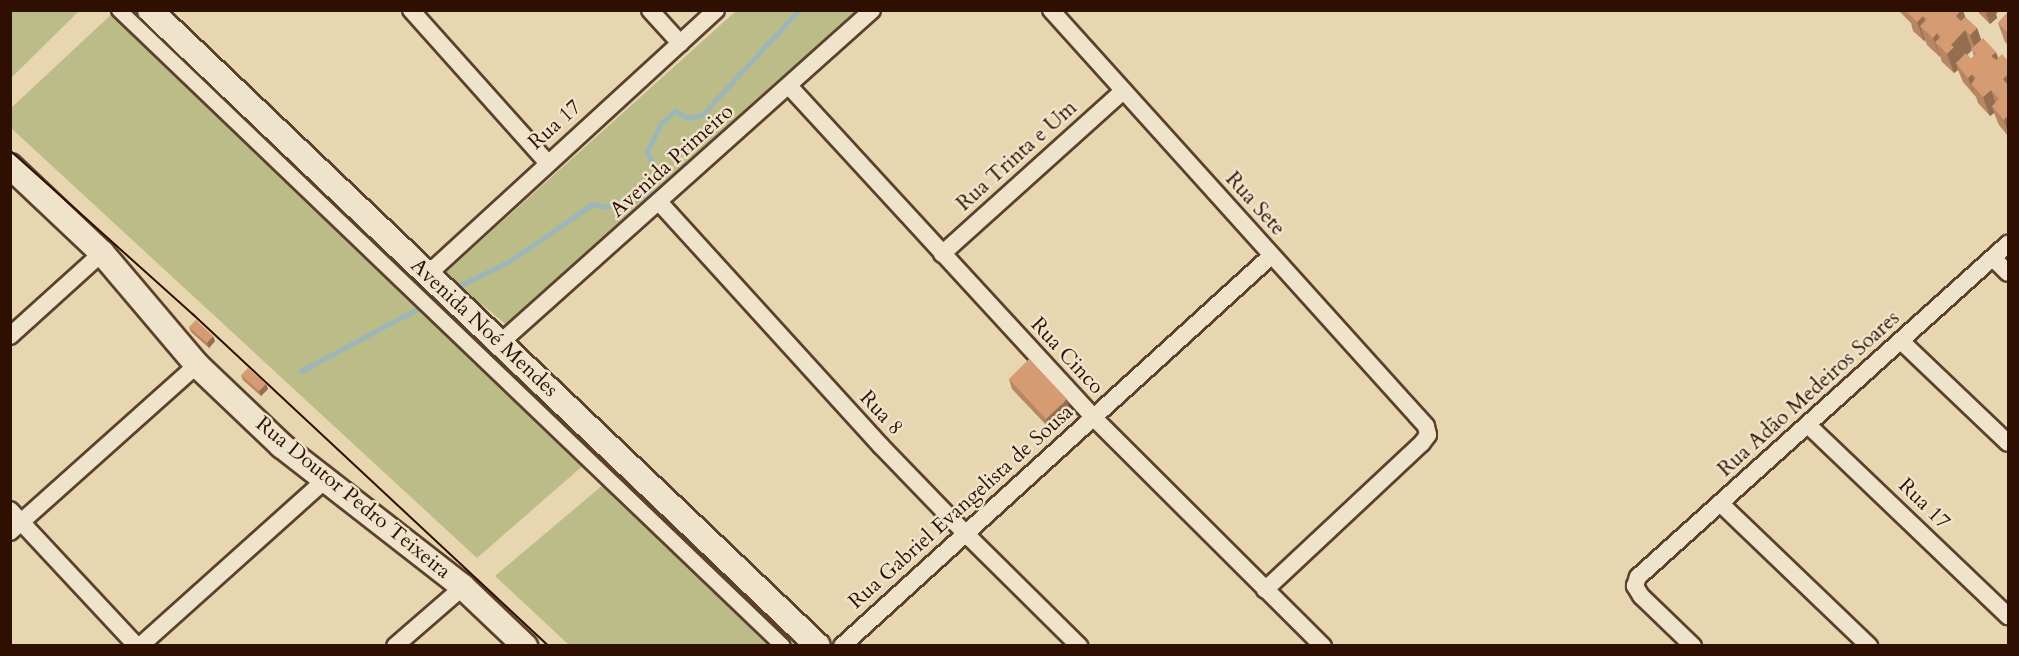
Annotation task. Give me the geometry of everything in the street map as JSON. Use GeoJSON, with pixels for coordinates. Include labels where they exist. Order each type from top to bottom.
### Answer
{"type":"FeatureCollection","features":[{"type":"Feature","properties":{"kind":"main road","name":"Avenida Noé Mendes"},"geometry":{"type":"LineString","coordinates":[[150,10],[818,645]]}},
{"type":"Feature","properties":{"kind":"main road","name":"Rua Doutor Pedro Teixeira"},"geometry":{"type":"LineString","coordinates":[[10,166],[102,253],[197,365],[282,446],[463,587],[525,645]]}},
{"type":"Feature","properties":{"kind":"street"},"geometry":{"type":"LineString","coordinates":[[119,10],[783,645]]}},
{"type":"Feature","properties":{"kind":"street"},"geometry":{"type":"LineString","coordinates":[[411,10],[547,162]]}},
{"type":"Feature","properties":{"kind":"street"},"geometry":{"type":"LineString","coordinates":[[650,10],[680,43]]}},
{"type":"Feature","properties":{"kind":"street","name":"Rua 17"},"geometry":{"type":"LineString","coordinates":[[427,275],[547,162],[716,10]]}},
{"type":"Feature","properties":{"kind":"street","name":"Avenida Primeiro"},"geometry":{"type":"LineString","coordinates":[[500,343],[872,10]]}},
{"type":"Feature","properties":{"kind":"street","name":"Rua Sete"},"geometry":{"type":"LineString","coordinates":[[1051,10],[1426,426],[1428,435],[1422,443],[1265,590]]}},
{"type":"Feature","properties":{"kind":"street","name":"Rua Cinco"},"geometry":{"type":"LineString","coordinates":[[789,86],[1093,417],[1323,645]]}},
{"type":"Feature","properties":{"kind":"street","name":"Rua Trinta e Um"},"geometry":{"type":"LineString","coordinates":[[942,254],[1123,91]]}},
{"type":"Feature","properties":{"kind":"street","name":"Rua 8"},"geometry":{"type":"LineString","coordinates":[[659,202],[873,438],[965,534],[1079,645]]}},
{"type":"Feature","properties":{"kind":"street","name":"Rua Adão Medeiros Soares"},"geometry":{"type":"LineString","coordinates":[[1693,645],[1641,596],[1635,585],[1638,577],[1902,342],[2008,244]]}},
{"type":"Feature","properties":{"kind":"street"},"geometry":{"type":"LineString","coordinates":[[10,336],[102,253]]}},
{"type":"Feature","properties":{"kind":"street","name":"Rua Gabriel Evangelista de Sousa"},"geometry":{"type":"LineString","coordinates":[[842,645],[1271,256]]}},
{"type":"Feature","properties":{"kind":"street"},"geometry":{"type":"LineString","coordinates":[[1993,258],[2008,273]]}},
{"type":"Feature","properties":{"kind":"street"},"geometry":{"type":"LineString","coordinates":[[1902,342],[2008,443]]}},
{"type":"Feature","properties":{"kind":"street"},"geometry":{"type":"LineString","coordinates":[[197,365],[14,522],[139,645],[325,480]]}},
{"type":"Feature","properties":{"kind":"street","name":"Rua 17"},"geometry":{"type":"LineString","coordinates":[[1808,426],[2008,616]]}},
{"type":"Feature","properties":{"kind":"street"},"geometry":{"type":"LineString","coordinates":[[1720,503],[1869,645]]}},
{"type":"Feature","properties":{"kind":"street"},"geometry":{"type":"LineString","coordinates":[[395,645],[463,587]]}},
{"type":"Feature","properties":{"kind":"green space"},"geometry":{"type":"Polygon","coordinates":[[[11,10],[79,10],[79,11],[11,78],[11,10]]]}},
{"type":"Feature","properties":{"kind":"green space"},"geometry":{"type":"Polygon","coordinates":[[[115,11],[126,11],[594,456],[477,558],[11,128],[10,109],[115,11]]]}},
{"type":"Feature","properties":{"kind":"green space"},"geometry":{"type":"Polygon","coordinates":[[[736,11],[864,11],[512,329],[444,274],[736,11]]]}},
{"type":"Feature","properties":{"kind":"green space"},"geometry":{"type":"Polygon","coordinates":[[[616,474],[798,645],[569,645],[495,576],[616,474]]]}},
{"type":"Feature","properties":{"kind":"building"},"geometry":{"type":"Polygon","coordinates":[[[1907,10],[1961,10],[1956,16],[1961,21],[1965,17],[1977,28],[1970,35],[1965,30],[1951,45],[1954,47],[1947,54],[1935,42],[1941,37],[1937,33],[1933,38],[1920,26],[1927,19],[1923,16],[1917,22],[1907,10]]]}},
{"type":"Feature","properties":{"kind":"building"},"geometry":{"type":"Polygon","coordinates":[[[2008,12],[2008,33],[1998,23],[2008,12]]]}},
{"type":"Feature","properties":{"kind":"building"},"geometry":{"type":"Polygon","coordinates":[[[1983,38],[1996,52],[1991,56],[1996,60],[2002,54],[2008,61],[2008,74],[2003,79],[2008,85],[2008,115],[2004,120],[1992,106],[1999,99],[1991,90],[1983,97],[1971,84],[1976,78],[1972,74],[1968,78],[1956,63],[1966,53],[1971,59],[1976,54],[1971,49],[1983,38]]]}},
{"type":"Feature","properties":{"kind":"building"},"geometry":{"type":"Polygon","coordinates":[[[196,320],[213,336],[207,343],[189,327],[196,320]]]}},
{"type":"Feature","properties":{"kind":"building"},"geometry":{"type":"Polygon","coordinates":[[[1029,359],[1067,399],[1046,419],[1009,379],[1029,359]]]}},
{"type":"Feature","properties":{"kind":"building"},"geometry":{"type":"Polygon","coordinates":[[[248,368],[266,384],[259,391],[241,375],[248,368]]]}},
{"type":"Feature","properties":{"kind":"waterway"},"geometry":{"type":"LineString","coordinates":[[459,286],[508,262],[593,204],[603,207],[631,201],[649,193],[657,172],[647,152],[661,123],[676,111],[687,118],[702,115],[799,10]]}},
{"type":"Feature","properties":{"kind":"waterway"},"geometry":{"type":"LineString","coordinates":[[301,371],[434,300]]}},
{"type":"Feature","properties":{"kind":"tram line"},"geometry":{"type":"LineString","coordinates":[[10,150],[193,314],[549,646]]}}]}
